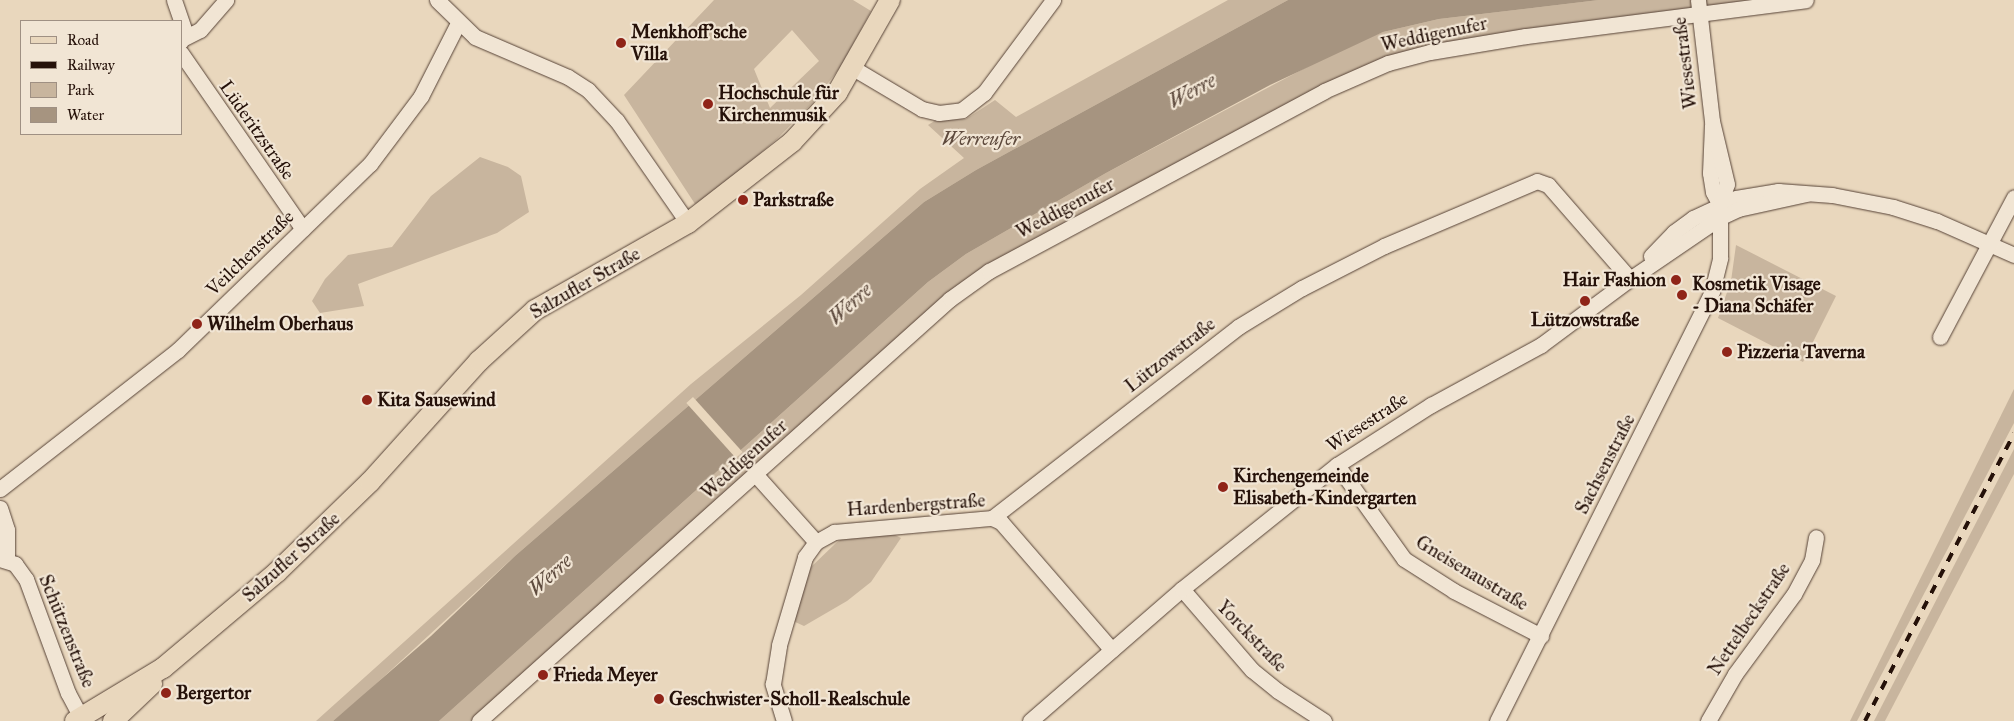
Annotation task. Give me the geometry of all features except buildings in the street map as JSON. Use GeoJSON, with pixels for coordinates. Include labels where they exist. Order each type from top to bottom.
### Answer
{"type":"FeatureCollection","features":[{"type":"Feature","properties":{"kind":"main road","name":"Salzufler Straße"},"geometry":{"type":"LineString","coordinates":[[80,720],[163,668],[330,524],[510,330],[563,292],[688,223],[792,142],[837,93],[853,68],[890,0]]}},
{"type":"Feature","properties":{"kind":"main road","name":"Salzufler Straße"},"geometry":{"type":"LineString","coordinates":[[114,721],[147,690],[163,668]]}},
{"type":"Feature","properties":{"kind":"street"},"geometry":{"type":"LineString","coordinates":[[174,0],[179,20]]}},
{"type":"Feature","properties":{"kind":"street"},"geometry":{"type":"LineString","coordinates":[[183,39],[200,30],[226,0]]}},
{"type":"Feature","properties":{"kind":"street"},"geometry":{"type":"LineString","coordinates":[[437,0],[458,22],[498,49],[568,77],[588,90],[617,121],[688,223]]}},
{"type":"Feature","properties":{"kind":"street"},"geometry":{"type":"LineString","coordinates":[[853,68],[922,109],[939,113],[962,110],[984,93],[1053,0]]}},
{"type":"Feature","properties":{"kind":"street","name":"Weddigenufer"},"geometry":{"type":"LineString","coordinates":[[479,721],[950,300],[989,271],[1324,91],[1369,70],[1430,52],[1594,26],[1699,5],[1806,0]]}},
{"type":"Feature","properties":{"kind":"street","name":"Wiesestraße"},"geometry":{"type":"LineString","coordinates":[[1030,721],[1182,589],[1337,465],[1430,405],[1541,345],[1630,278],[1674,232],[1721,211],[1713,192],[1709,162],[1712,121],[1699,5]]}},
{"type":"Feature","properties":{"kind":"street","name":"Veilchenstraße"},"geometry":{"type":"LineString","coordinates":[[0,489],[178,350],[370,164],[396,132],[421,96],[458,22]]}},
{"type":"Feature","properties":{"kind":"street","name":"Lüderitzstraße"},"geometry":{"type":"LineString","coordinates":[[182,55],[250,157],[303,229]]}},
{"type":"Feature","properties":{"kind":"street","name":"Lützowstraße"},"geometry":{"type":"LineString","coordinates":[[992,518],[1238,327],[1302,288],[1384,246],[1537,181],[1548,185],[1630,278]]}},
{"type":"Feature","properties":{"kind":"street"},"geometry":{"type":"LineString","coordinates":[[1721,211],[1806,194],[1848,197],[1894,207],[1937,221],[2014,255]]}},
{"type":"Feature","properties":{"kind":"street"},"geometry":{"type":"LineString","coordinates":[[1940,337],[2014,198]]}},
{"type":"Feature","properties":{"kind":"street","name":"Sachsenstraße"},"geometry":{"type":"LineString","coordinates":[[1498,721],[1702,317],[1720,258],[1721,211]]}},
{"type":"Feature","properties":{"kind":"street","name":"Gneisenaustraße"},"geometry":{"type":"LineString","coordinates":[[1337,465],[1404,559],[1454,591],[1541,636]]}},
{"type":"Feature","properties":{"kind":"street"},"geometry":{"type":"LineString","coordinates":[[756,475],[816,542],[805,556],[774,668],[776,702],[784,721]]}},
{"type":"Feature","properties":{"kind":"street"},"geometry":{"type":"LineString","coordinates":[[0,508],[8,530],[4,559]]}},
{"type":"Feature","properties":{"kind":"street","name":"Hardenbergstraße"},"geometry":{"type":"LineString","coordinates":[[816,542],[834,532],[858,528],[992,518],[1001,522],[1112,650]]}},
{"type":"Feature","properties":{"kind":"street","name":"Nettelbeckstraße"},"geometry":{"type":"LineString","coordinates":[[1708,721],[1735,674],[1794,594],[1812,560],[1816,537]]}},
{"type":"Feature","properties":{"kind":"street","name":"Schützenstraße"},"geometry":{"type":"LineString","coordinates":[[4,559],[26,579],[68,693],[80,720]]}},
{"type":"Feature","properties":{"kind":"street","name":"Yorckstraße"},"geometry":{"type":"LineString","coordinates":[[1182,589],[1252,670],[1314,719]]}},
{"type":"Feature","properties":{"kind":"green space","name":"Hochschule für Kirchenmusik"},"geometry":{"type":"Polygon","coordinates":[[[714,0],[853,0],[871,11],[841,66],[816,99],[777,139],[722,186],[695,204],[624,95],[714,0]],[[792,30],[754,69],[770,108],[819,61],[792,30]]]}},
{"type":"Feature","properties":{"kind":"green space","name":"Werreufer"},"geometry":{"type":"Polygon","coordinates":[[[1228,0],[1288,0],[976,170],[924,202],[515,556],[364,695],[333,721],[316,721],[691,384],[801,295],[920,189],[964,158],[928,125],[936,120],[966,119],[995,100],[1016,117],[1228,0]]]}},
{"type":"Feature","properties":{"kind":"green space"},"geometry":{"type":"Polygon","coordinates":[[[1599,0],[1772,0],[1417,49],[987,269],[472,721],[439,721],[928,282],[966,254],[1106,173],[1347,46],[1383,32],[1439,19],[1599,0]]]}},
{"type":"Feature","properties":{"kind":"green space"},"geometry":{"type":"Polygon","coordinates":[[[480,157],[508,167],[521,176],[529,212],[497,233],[358,284],[364,306],[320,313],[312,301],[325,279],[348,255],[392,247],[431,196],[480,157]]]}},
{"type":"Feature","properties":{"kind":"green space"},"geometry":{"type":"Polygon","coordinates":[[[1736,245],[1836,296],[1803,362],[1718,318],[1731,281],[1736,245]]]}},
{"type":"Feature","properties":{"kind":"green space"},"geometry":{"type":"Polygon","coordinates":[[[2014,389],[2014,423],[1857,721],[1850,721],[2014,389]]]}},
{"type":"Feature","properties":{"kind":"green space"},"geometry":{"type":"Polygon","coordinates":[[[2014,449],[2014,474],[1885,721],[1874,721],[2014,449]]]}},
{"type":"Feature","properties":{"kind":"green space"},"geometry":{"type":"Polygon","coordinates":[[[891,533],[901,538],[871,582],[847,601],[804,626],[793,621],[811,567],[836,543],[843,538],[891,533]]]}},
{"type":"Feature","properties":{"kind":"water","name":"Werre"},"geometry":{"type":"Polygon","coordinates":[[[1288,0],[1599,0],[1439,19],[1383,32],[1270,85],[1106,173],[966,254],[928,282],[439,721],[333,721],[431,636],[515,556],[924,202],[976,170],[1288,0]]]}},
{"type":"Feature","properties":{"kind":"pier"},"geometry":{"type":"Polygon","coordinates":[[[693,397],[743,452],[736,458],[686,403],[693,397]]]}},
{"type":"Feature","properties":{"kind":"railway"},"geometry":{"type":"LineString","coordinates":[[1865,721],[2014,433]]}},
{"type":"Feature","properties":{"kind":"place","name":"Menkhoff'sche Villa"},"geometry":{"type":"Point","coordinates":[621,43]}},
{"type":"Feature","properties":{"kind":"place","name":"Hochschule für Kirchenmusik"},"geometry":{"type":"Point","coordinates":[708,104]}},
{"type":"Feature","properties":{"kind":"place","name":"Parkstraße"},"geometry":{"type":"Point","coordinates":[743,200]}},
{"type":"Feature","properties":{"kind":"place","name":"Hair Fashion"},"geometry":{"type":"Point","coordinates":[1676,280]}},
{"type":"Feature","properties":{"kind":"place","name":"Kosmetik Visage - Diana Schäfer"},"geometry":{"type":"Point","coordinates":[1682,295]}},
{"type":"Feature","properties":{"kind":"place","name":"Lützowstraße"},"geometry":{"type":"Point","coordinates":[1585,301]}},
{"type":"Feature","properties":{"kind":"place","name":"Wilhelm Oberhaus"},"geometry":{"type":"Point","coordinates":[197,324]}},
{"type":"Feature","properties":{"kind":"place","name":"Pizzeria Taverna"},"geometry":{"type":"Point","coordinates":[1727,352]}},
{"type":"Feature","properties":{"kind":"place","name":"Kita Sausewind"},"geometry":{"type":"Point","coordinates":[367,400]}},
{"type":"Feature","properties":{"kind":"place","name":"Kirchengemeinde Elisabeth-Kindergarten"},"geometry":{"type":"Point","coordinates":[1223,487]}},
{"type":"Feature","properties":{"kind":"place","name":"Frieda Meyer"},"geometry":{"type":"Point","coordinates":[543,675]}},
{"type":"Feature","properties":{"kind":"place","name":"Bergertor"},"geometry":{"type":"Point","coordinates":[166,693]}},
{"type":"Feature","properties":{"kind":"place","name":"Geschwister-Scholl-Realschule"},"geometry":{"type":"Point","coordinates":[659,699]}}]}
